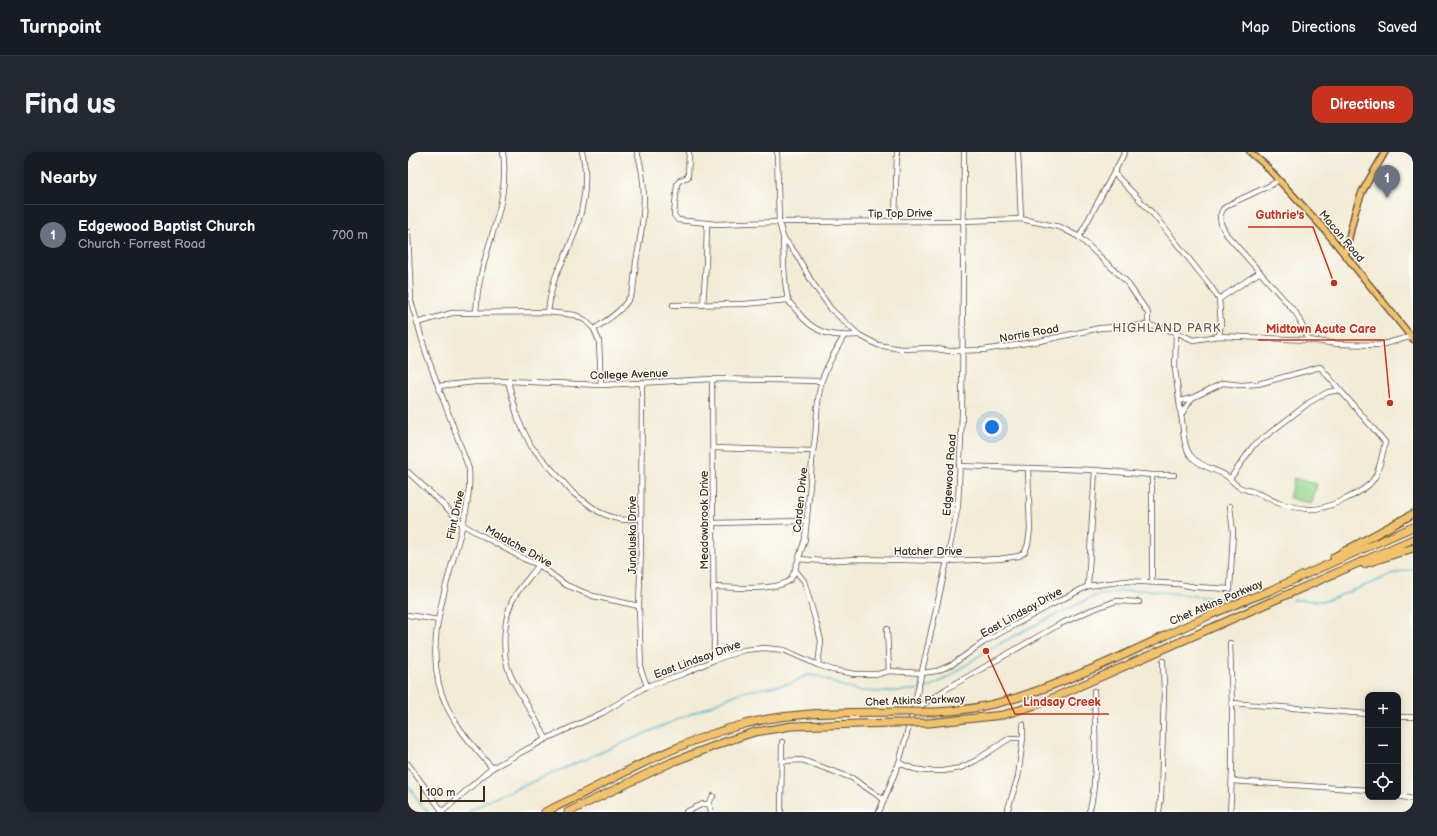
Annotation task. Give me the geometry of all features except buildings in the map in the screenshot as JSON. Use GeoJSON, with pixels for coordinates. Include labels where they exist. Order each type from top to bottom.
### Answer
{"type":"FeatureCollection","features":[{"type":"Feature","properties":{"kind":"highway"},"geometry":{"type":"LineString","coordinates":[[1295,578],[1413,514]]}},
{"type":"Feature","properties":{"kind":"highway","name":"Chet Atkins Parkway"},"geometry":{"type":"LineString","coordinates":[[545,812],[683,745],[723,730],[746,724],[770,719],[810,714],[956,712],[1020,698],[1053,686],[1210,615],[1269,591],[1295,578],[1413,527]]}},
{"type":"Feature","properties":{"kind":"highway","name":"Chet Atkins Parkway"},"geometry":{"type":"LineString","coordinates":[[568,812],[672,762],[755,732],[792,726],[929,723],[1003,715],[1039,704],[1314,581],[1413,539]]}},
{"type":"Feature","properties":{"kind":"highway"},"geometry":{"type":"LineString","coordinates":[[1314,581],[1413,548]]}},
{"type":"Feature","properties":{"kind":"main road","name":"Macon Road"},"geometry":{"type":"LineString","coordinates":[[1250,152],[1304,207],[1413,339]]}},
{"type":"Feature","properties":{"kind":"main road"},"geometry":{"type":"LineString","coordinates":[[1345,255],[1355,212],[1362,192],[1385,152]]}},
{"type":"Feature","properties":{"kind":"street"},"geometry":{"type":"LineString","coordinates":[[476,312],[478,286],[503,197],[503,152]]}},
{"type":"Feature","properties":{"kind":"street"},"geometry":{"type":"LineString","coordinates":[[548,312],[556,274],[578,224],[584,200],[585,162],[582,152]]}},
{"type":"Feature","properties":{"kind":"street"},"geometry":{"type":"LineString","coordinates":[[594,329],[618,311],[630,297],[633,290],[643,219],[644,197],[641,165],[637,152]]}},
{"type":"Feature","properties":{"kind":"street","name":"Tip Top Drive"},"geometry":{"type":"LineString","coordinates":[[689,152],[688,176],[680,180],[677,184],[674,215],[678,220],[716,224],[1021,219],[1060,227],[1079,237],[1126,281],[1148,313],[1148,325]]}},
{"type":"Feature","properties":{"kind":"street","name":"Norris Road"},"geometry":{"type":"LineString","coordinates":[[777,152],[779,222],[783,237],[796,254],[812,282],[831,309],[859,335],[878,345],[900,349],[931,348],[949,351],[983,350],[1040,341],[1100,328],[1148,325],[1176,332],[1193,340],[1219,336],[1310,340],[1338,344],[1380,345],[1413,339]]}},
{"type":"Feature","properties":{"kind":"street"},"geometry":{"type":"LineString","coordinates":[[895,221],[897,152]]}},
{"type":"Feature","properties":{"kind":"street","name":"Edgewood Road"},"geometry":{"type":"LineString","coordinates":[[879,812],[883,799],[900,763],[914,711],[958,506],[962,414],[964,152]]}},
{"type":"Feature","properties":{"kind":"street"},"geometry":{"type":"LineString","coordinates":[[1018,152],[1021,219]]}},
{"type":"Feature","properties":{"kind":"street"},"geometry":{"type":"LineString","coordinates":[[1079,237],[1125,152]]}},
{"type":"Feature","properties":{"kind":"street"},"geometry":{"type":"LineString","coordinates":[[1114,173],[1154,215],[1210,284],[1219,299],[1219,336]]}},
{"type":"Feature","properties":{"kind":"street"},"geometry":{"type":"LineString","coordinates":[[1278,180],[1273,184],[1230,204],[1223,209],[1220,216],[1221,224],[1227,235],[1296,313],[1310,340]]}},
{"type":"Feature","properties":{"kind":"street"},"geometry":{"type":"LineString","coordinates":[[703,305],[707,223]]}},
{"type":"Feature","properties":{"kind":"street","name":"Flint Drive"},"geometry":{"type":"LineString","coordinates":[[408,232],[410,301],[438,386],[469,469],[470,487],[463,525],[449,574],[435,634],[435,663],[438,686],[446,706],[456,724],[492,768]]}},
{"type":"Feature","properties":{"kind":"street"},"geometry":{"type":"LineString","coordinates":[[783,237],[788,300],[803,319],[820,331],[833,335],[859,335]]}},
{"type":"Feature","properties":{"kind":"street"},"geometry":{"type":"LineString","coordinates":[[1219,299],[1260,272]]}},
{"type":"Feature","properties":{"kind":"street"},"geometry":{"type":"LineString","coordinates":[[673,305],[744,304],[788,300]]}},
{"type":"Feature","properties":{"kind":"street"},"geometry":{"type":"LineString","coordinates":[[417,323],[452,312],[548,312],[575,315],[585,320],[594,329],[600,341],[601,385]]}},
{"type":"Feature","properties":{"kind":"street"},"geometry":{"type":"LineString","coordinates":[[1176,332],[1175,369],[1179,401],[1181,415],[1184,425],[1185,445],[1190,455],[1208,468],[1225,475],[1239,487],[1278,503],[1310,509],[1342,501],[1355,495],[1374,480],[1385,442],[1320,367],[1258,384],[1241,385],[1223,383],[1192,398],[1179,401]]}},
{"type":"Feature","properties":{"kind":"street","name":"Carden Drive"},"geometry":{"type":"LineString","coordinates":[[795,570],[805,539],[818,406],[822,381],[844,336]]}},
{"type":"Feature","properties":{"kind":"street","name":"College Avenue"},"geometry":{"type":"LineString","coordinates":[[438,386],[475,382],[508,381],[601,385],[712,379],[822,381]]}},
{"type":"Feature","properties":{"kind":"street","name":"Meadowbrook Drive"},"geometry":{"type":"LineString","coordinates":[[712,379],[714,660]]}},
{"type":"Feature","properties":{"kind":"street"},"geometry":{"type":"LineString","coordinates":[[508,381],[518,420],[531,446],[573,493],[599,512],[611,517],[623,520],[641,518]]}},
{"type":"Feature","properties":{"kind":"street","name":"Junaluska Drive"},"geometry":{"type":"LineString","coordinates":[[642,382],[641,555],[639,606],[641,670],[647,686]]}},
{"type":"Feature","properties":{"kind":"street"},"geometry":{"type":"LineString","coordinates":[[1230,479],[1253,446],[1310,402],[1328,392],[1340,390]]}},
{"type":"Feature","properties":{"kind":"street"},"geometry":{"type":"LineString","coordinates":[[1181,415],[1192,398]]}},
{"type":"Feature","properties":{"kind":"street"},"geometry":{"type":"LineString","coordinates":[[713,448],[814,451]]}},
{"type":"Feature","properties":{"kind":"street"},"geometry":{"type":"LineString","coordinates":[[960,466],[1095,470],[1152,475],[1174,475]]}},
{"type":"Feature","properties":{"kind":"street","name":"Hatcher Drive"},"geometry":{"type":"LineString","coordinates":[[799,559],[823,561],[857,559],[947,561],[999,559],[1019,556],[1025,552],[1028,544],[1030,522],[1028,468]]}},
{"type":"Feature","properties":{"kind":"street"},"geometry":{"type":"LineString","coordinates":[[1088,586],[1095,470]]}},
{"type":"Feature","properties":{"kind":"street","name":"Malatche Drive"},"geometry":{"type":"LineString","coordinates":[[408,472],[463,525],[524,559],[539,565],[566,584],[593,596],[639,606]]}},
{"type":"Feature","properties":{"kind":"street"},"geometry":{"type":"LineString","coordinates":[[1152,475],[1152,582]]}},
{"type":"Feature","properties":{"kind":"street","name":"East Lindsay Drive"},"geometry":{"type":"LineString","coordinates":[[442,812],[492,768],[546,739],[602,713],[647,686],[683,674],[714,660],[744,650],[764,648],[784,650],[818,665],[833,670],[855,674],[878,674],[889,671],[922,673],[937,671],[953,664],[984,642],[1088,586],[1126,581],[1230,589],[1233,532],[1230,506]]}},
{"type":"Feature","properties":{"kind":"street"},"geometry":{"type":"LineString","coordinates":[[713,522],[806,521]]}},
{"type":"Feature","properties":{"kind":"street"},"geometry":{"type":"LineString","coordinates":[[539,565],[516,594],[511,604],[505,626],[504,656],[510,673],[538,721],[546,739]]}},
{"type":"Feature","properties":{"kind":"street"},"geometry":{"type":"LineString","coordinates":[[713,587],[755,588],[780,585],[791,579],[795,570],[804,581],[818,629],[820,641],[818,665]]}},
{"type":"Feature","properties":{"kind":"street"},"geometry":{"type":"LineString","coordinates":[[914,711],[946,689],[1060,624],[1116,601],[1139,602]]}},
{"type":"Feature","properties":{"kind":"street"},"geometry":{"type":"LineString","coordinates":[[408,615],[438,620]]}},
{"type":"Feature","properties":{"kind":"street"},"geometry":{"type":"LineString","coordinates":[[887,629],[889,671]]}},
{"type":"Feature","properties":{"kind":"street"},"geometry":{"type":"LineString","coordinates":[[1230,643],[1232,703],[1232,781],[1230,812]]}},
{"type":"Feature","properties":{"kind":"street"},"geometry":{"type":"LineString","coordinates":[[1159,812],[1161,797],[1164,692],[1163,661]]}},
{"type":"Feature","properties":{"kind":"street"},"geometry":{"type":"LineString","coordinates":[[1089,812],[1093,801],[1096,746],[1094,691]]}},
{"type":"Feature","properties":{"kind":"street"},"geometry":{"type":"LineString","coordinates":[[1232,703],[1365,714]]}},
{"type":"Feature","properties":{"kind":"street"},"geometry":{"type":"LineString","coordinates":[[1401,717],[1413,717]]}},
{"type":"Feature","properties":{"kind":"street"},"geometry":{"type":"LineString","coordinates":[[1007,812],[1018,777],[1023,738],[1023,724]]}},
{"type":"Feature","properties":{"kind":"street"},"geometry":{"type":"LineString","coordinates":[[900,763],[914,769],[926,771],[943,771],[960,768],[975,761],[1010,738],[1023,738]]}},
{"type":"Feature","properties":{"kind":"street"},"geometry":{"type":"LineString","coordinates":[[782,742],[782,812]]}},
{"type":"Feature","properties":{"kind":"street"},"geometry":{"type":"LineString","coordinates":[[782,761],[802,760],[852,778],[883,799]]}},
{"type":"Feature","properties":{"kind":"street"},"geometry":{"type":"LineString","coordinates":[[408,764],[442,812]]}},
{"type":"Feature","properties":{"kind":"street"},"geometry":{"type":"LineString","coordinates":[[1232,781],[1365,790]]}},
{"type":"Feature","properties":{"kind":"street"},"geometry":{"type":"LineString","coordinates":[[708,804],[712,796]]}},
{"type":"Feature","properties":{"kind":"street"},"geometry":{"type":"LineString","coordinates":[[1401,797],[1413,800]]}},
{"type":"Feature","properties":{"kind":"street"},"geometry":{"type":"LineString","coordinates":[[686,812],[703,804],[708,804]]}},
{"type":"Feature","properties":{"kind":"street"},"geometry":{"type":"LineString","coordinates":[[708,804],[711,812]]}},
{"type":"Feature","properties":{"kind":"green space"},"geometry":{"type":"Polygon","coordinates":[[[1294,478],[1317,484],[1312,504],[1289,498],[1294,478]]]}},
{"type":"Feature","properties":{"kind":"waterway"},"geometry":{"type":"LineString","coordinates":[[1292,600],[1326,601],[1399,572],[1413,569]]}},
{"type":"Feature","properties":{"kind":"waterway"},"geometry":{"type":"LineString","coordinates":[[468,812],[492,799],[742,692],[792,683],[807,675],[818,676],[858,691],[883,692],[925,689],[949,677],[986,651],[1095,596],[1123,591],[1147,590],[1229,600]]}},
{"type":"Feature","properties":{"kind":"waterway"},"geometry":{"type":"LineString","coordinates":[[408,785],[422,806],[428,811]]}},
{"type":"Feature","properties":{"kind":"place","name":"Edgewood Baptist Church"},"geometry":{"type":"Point","coordinates":[1387,198]}},
{"type":"Feature","properties":{"kind":"place","name":"Guthrie's"},"geometry":{"type":"Point","coordinates":[1334,283]}},
{"type":"Feature","properties":{"kind":"place","name":"Midtown Acute Care"},"geometry":{"type":"Point","coordinates":[1390,403]}},
{"type":"Feature","properties":{"kind":"place","name":"Lindsay Creek"},"geometry":{"type":"Point","coordinates":[986,651]}},
{"type":"Feature","properties":{"kind":"district","name":"HIGHLAND PARK"},"geometry":{"type":"Point","coordinates":[1167,328]}}]}
